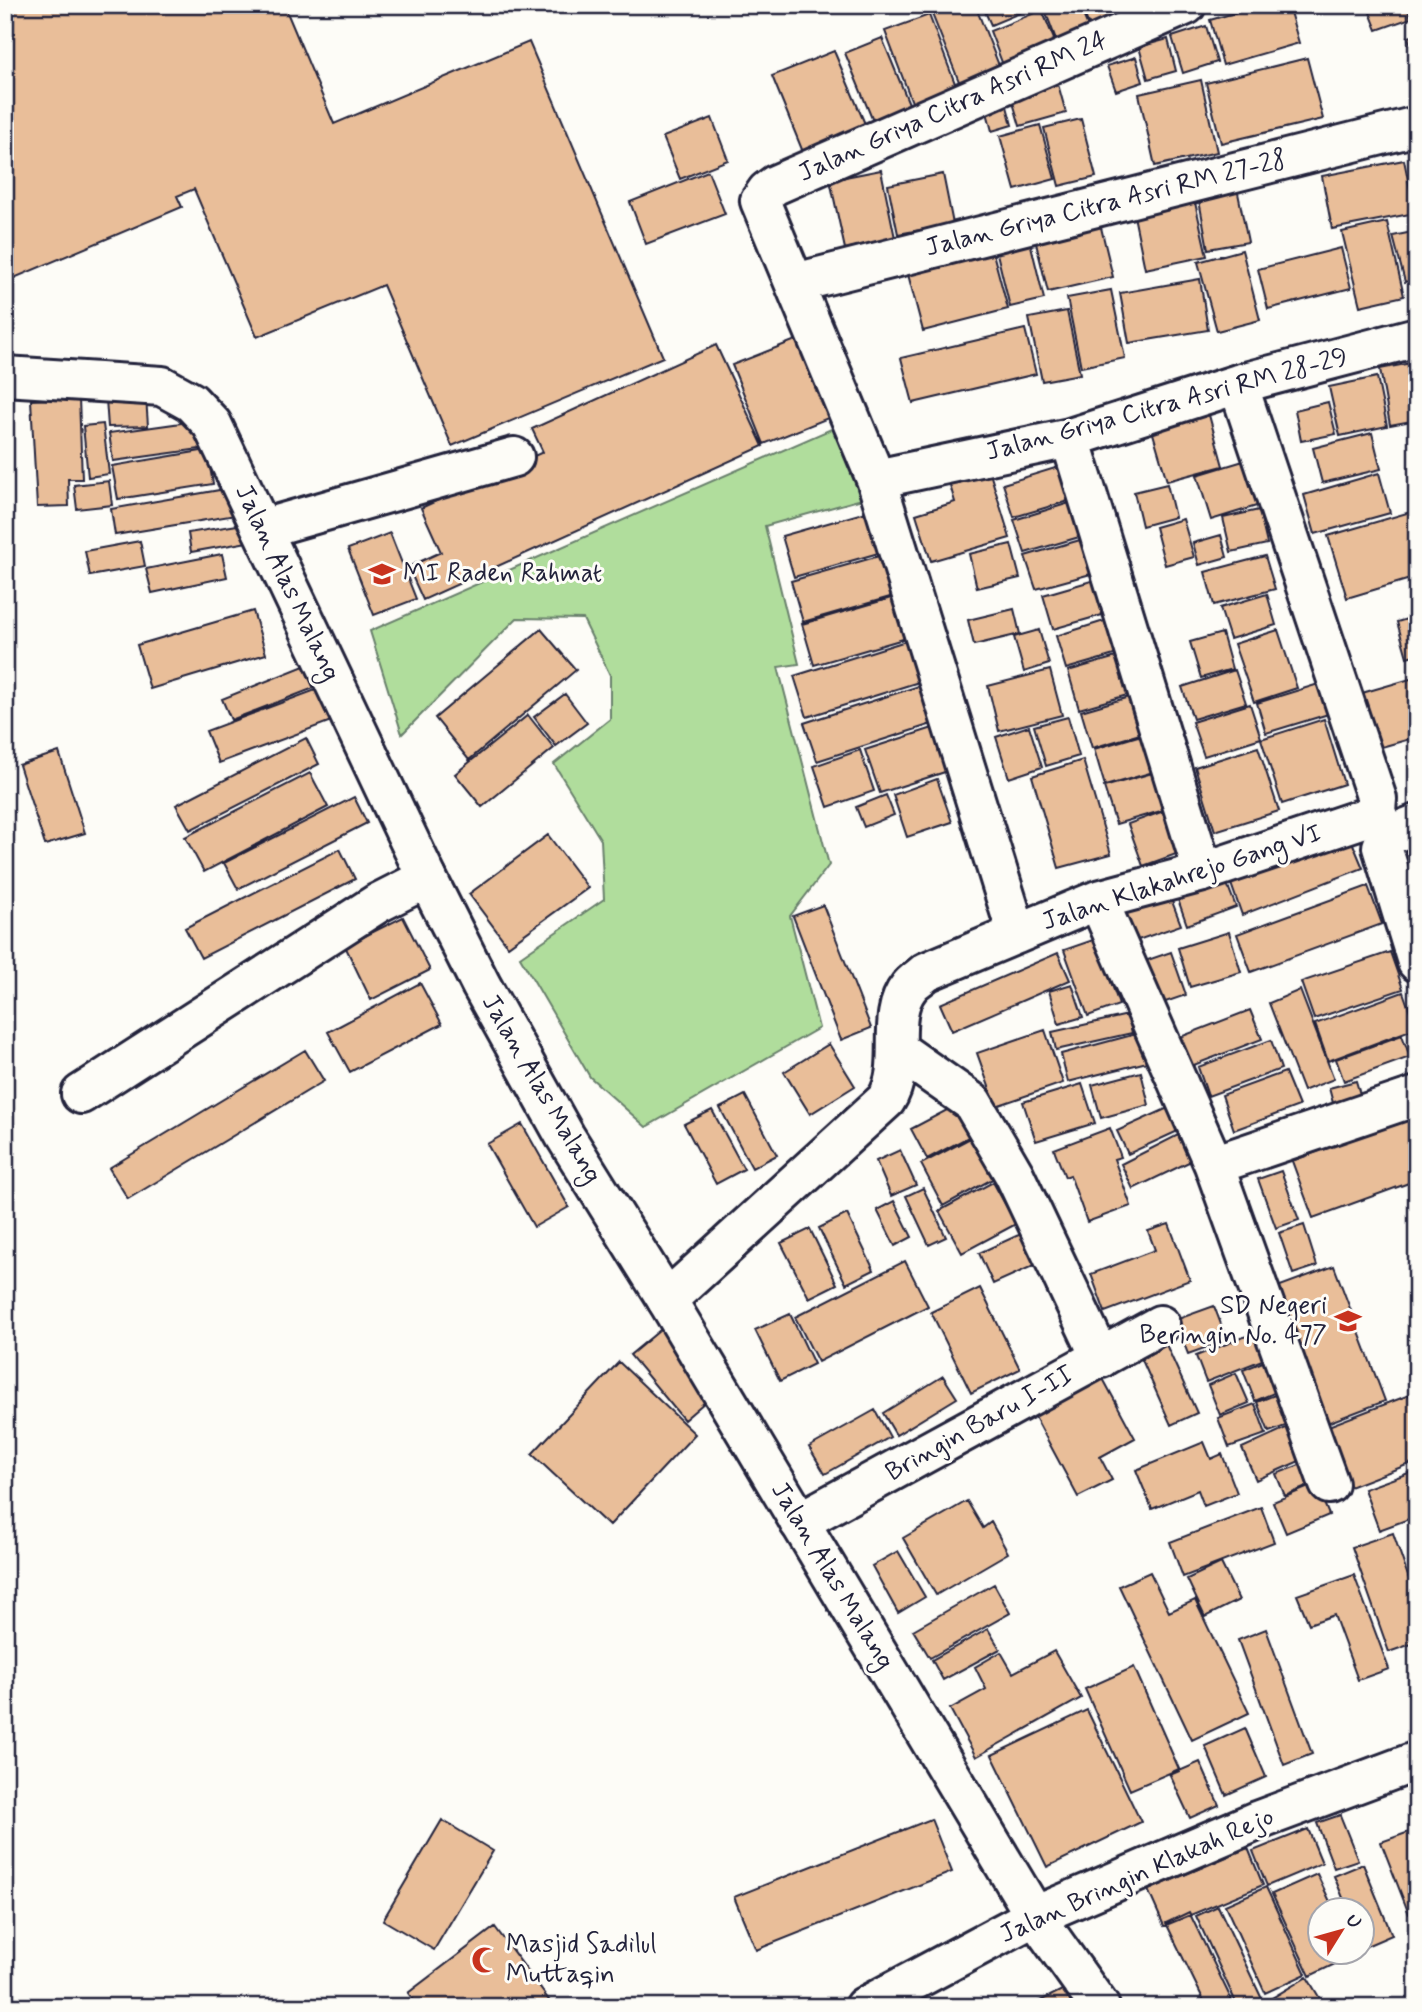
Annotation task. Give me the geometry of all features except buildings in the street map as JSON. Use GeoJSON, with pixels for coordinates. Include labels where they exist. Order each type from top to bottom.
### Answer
{"type":"FeatureCollection","features":[{"type":"Feature","properties":{"kind":"street","name":"Jalan Griya Citra Asri RM 24"},"geometry":{"type":"LineString","coordinates":[[794,283],[760,201],[775,185],[1186,5]]}},
{"type":"Feature","properties":{"kind":"street","name":"Jalan Griya Citra Asri RM 27-28"},"geometry":{"type":"LineString","coordinates":[[794,283],[1417,126]]}},
{"type":"Feature","properties":{"kind":"street"},"geometry":{"type":"LineString","coordinates":[[794,283],[876,479],[1017,934]]}},
{"type":"Feature","properties":{"kind":"street","name":"Jalan Griya Citra Asri RM 28-29"},"geometry":{"type":"LineString","coordinates":[[876,479],[1070,438],[1238,384],[1417,337]]}},
{"type":"Feature","properties":{"kind":"street","name":"Jalan Alas Malang"},"geometry":{"type":"LineString","coordinates":[[5,376],[162,386],[191,402],[212,424],[481,985],[565,1136],[667,1300],[1035,1916],[1100,2007]]}},
{"type":"Feature","properties":{"kind":"street"},"geometry":{"type":"LineString","coordinates":[[1238,384],[1377,799],[1393,824],[1382,847],[1417,962]]}},
{"type":"Feature","properties":{"kind":"street"},"geometry":{"type":"LineString","coordinates":[[1070,438],[1203,872]]}},
{"type":"Feature","properties":{"kind":"street"},"geometry":{"type":"LineString","coordinates":[[262,529],[514,457]]}},
{"type":"Feature","properties":{"kind":"street","name":"Jalan Klakahrejo Gang VI"},"geometry":{"type":"LineString","coordinates":[[667,1300],[886,1100],[895,1080],[898,1012],[908,987],[926,972],[1098,900],[1203,872],[1367,817],[1393,824]]}},
{"type":"Feature","properties":{"kind":"street"},"geometry":{"type":"LineString","coordinates":[[81,1094],[378,903],[428,878]]}},
{"type":"Feature","properties":{"kind":"street"},"geometry":{"type":"LineString","coordinates":[[1098,900],[1214,1165],[1329,1484]]}},
{"type":"Feature","properties":{"kind":"street"},"geometry":{"type":"LineString","coordinates":[[898,1050],[972,1102],[979,1111],[1014,1174],[1101,1358]]}},
{"type":"Feature","properties":{"kind":"street"},"geometry":{"type":"LineString","coordinates":[[1214,1165],[1417,1096]]}},
{"type":"Feature","properties":{"kind":"street","name":"Bringin Baru I-II"},"geometry":{"type":"LineString","coordinates":[[799,1522],[1160,1325]]}},
{"type":"Feature","properties":{"kind":"street","name":"Jalan Bringin Klakah Rejo"},"geometry":{"type":"LineString","coordinates":[[864,2007],[1035,1916],[1259,1820],[1417,1761]]}},
{"type":"Feature","properties":{"kind":"green space"},"geometry":{"type":"Polygon","coordinates":[[[854,419],[880,494],[765,526],[799,664],[778,667],[829,865],[790,916],[819,1028],[646,1127],[590,1077],[520,957],[604,899],[601,840],[554,764],[610,719],[610,675],[583,619],[517,618],[402,734],[370,631],[854,419]]]}},
{"type":"Feature","properties":{"kind":"place","name":"MI Raden Rahmat"},"geometry":{"type":"Point","coordinates":[382,574]}},
{"type":"Feature","properties":{"kind":"place","name":"SD Negeri Beringin No. 477"},"geometry":{"type":"Point","coordinates":[1348,1321]}},
{"type":"Feature","properties":{"kind":"place","name":"Masjid Sadilul Muttaqin"},"geometry":{"type":"Point","coordinates":[485,1960]}}]}
